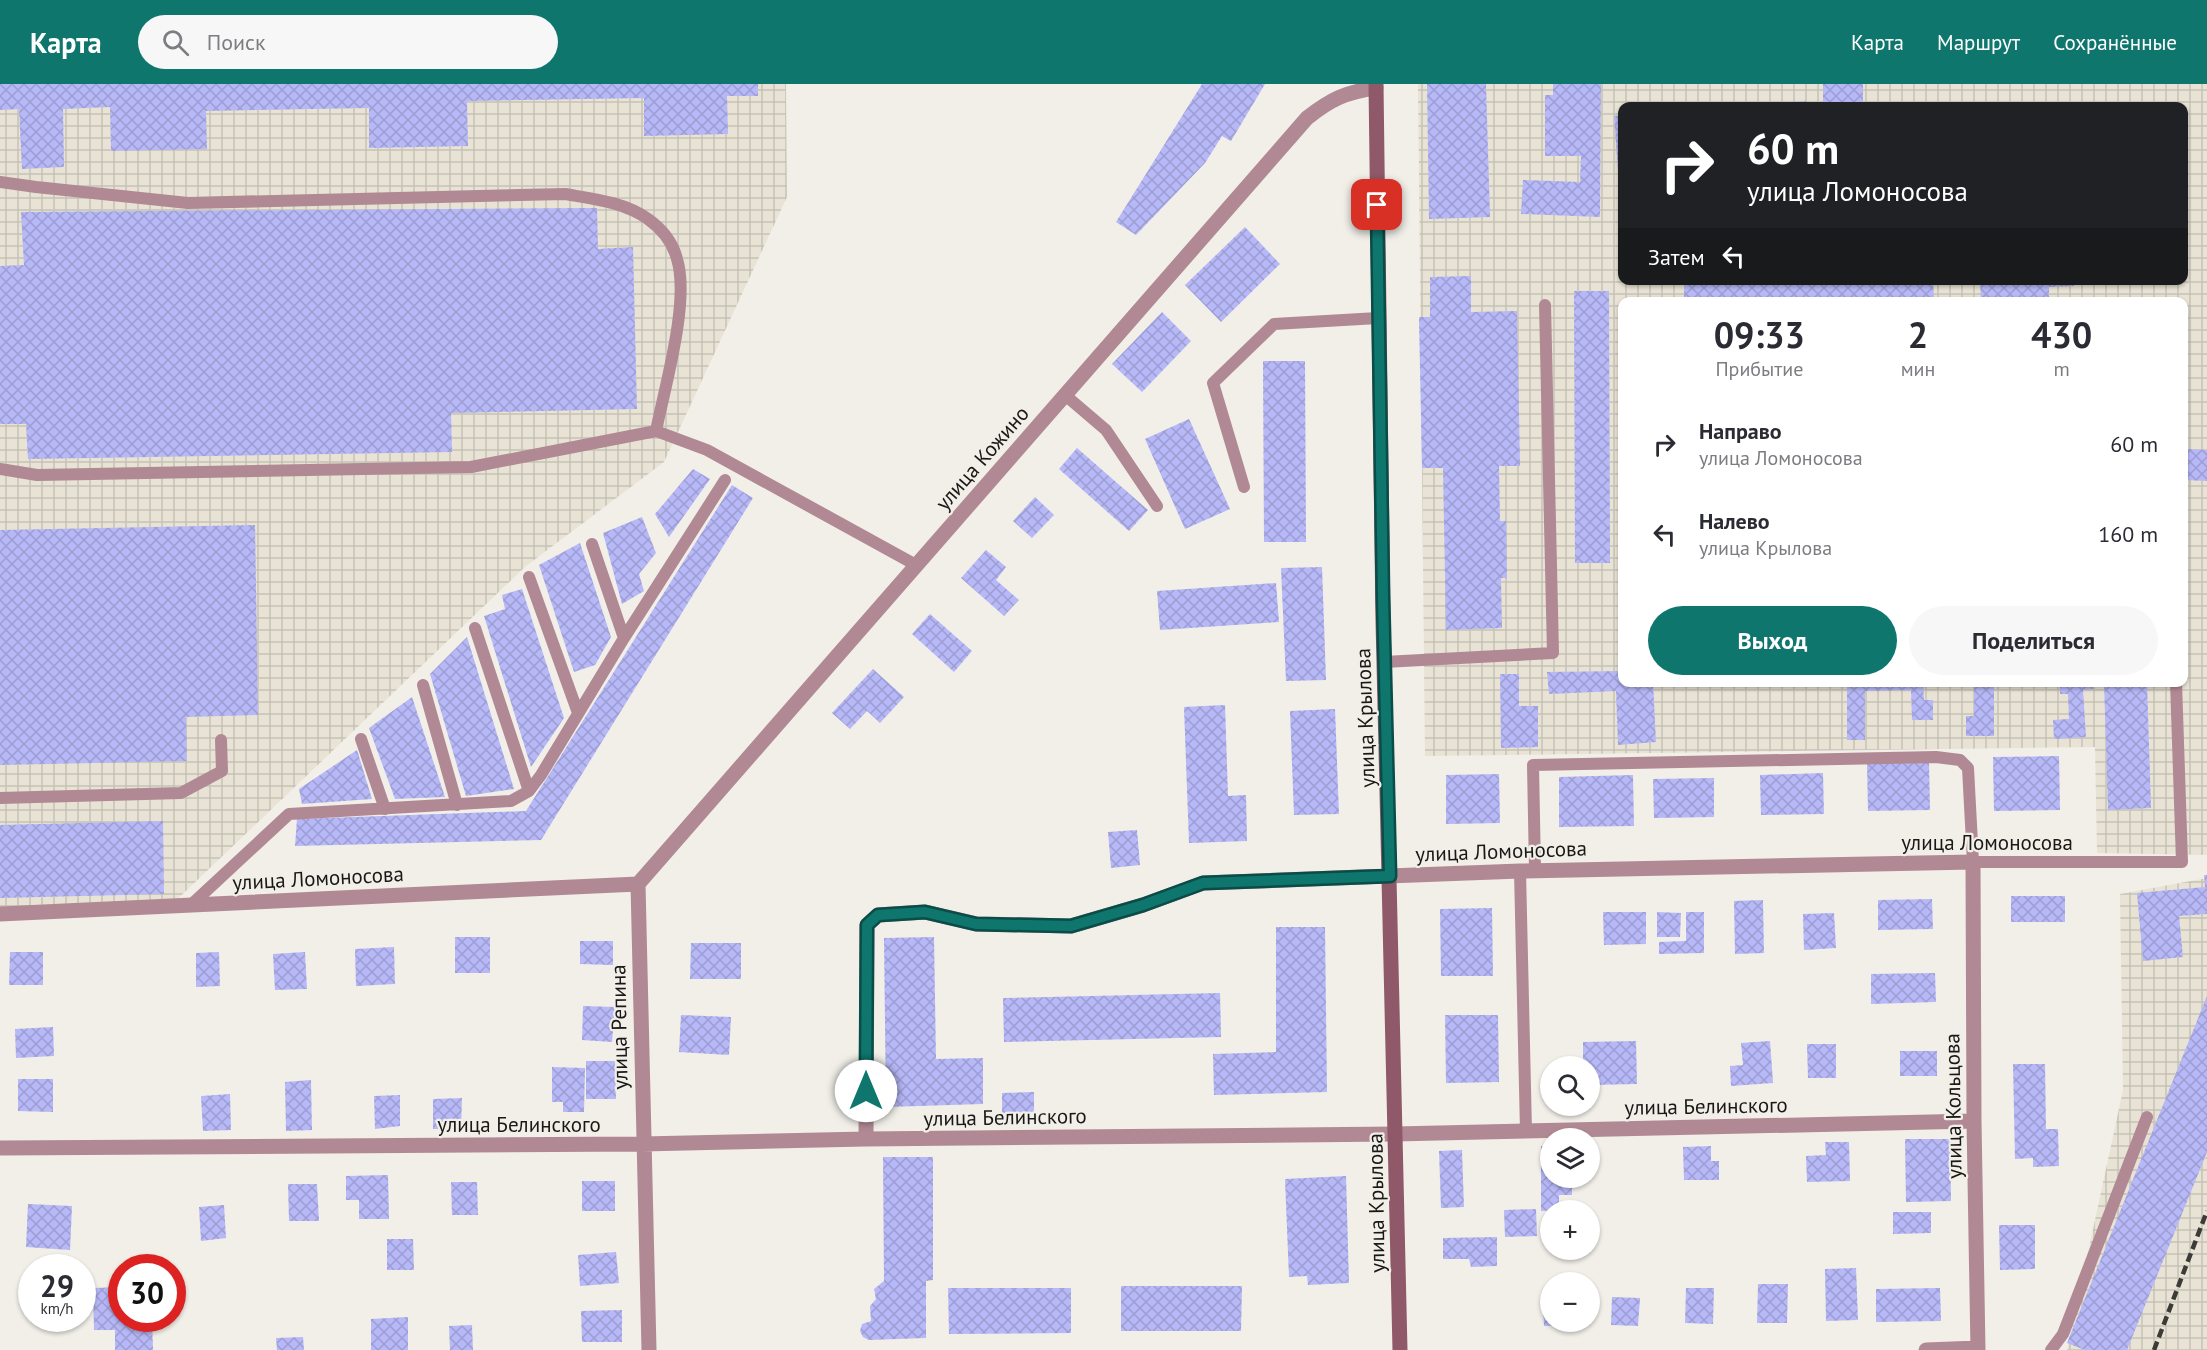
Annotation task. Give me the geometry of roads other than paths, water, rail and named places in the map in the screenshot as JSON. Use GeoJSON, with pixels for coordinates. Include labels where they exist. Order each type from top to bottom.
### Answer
{"type":"FeatureCollection","features":[{"type":"Feature","properties":{"kind":"main road","name":"улица Крылова"},"geometry":{"type":"LineString","coordinates":[[1376,86],[1384,662],[1400,1350]]}},
{"type":"Feature","properties":{"kind":"street","name":"улица Кожино"},"geometry":{"type":"LineString","coordinates":[[638,884],[1307,118],[1335,98],[1376,86]]}},
{"type":"Feature","properties":{"kind":"street","name":"улица Ломоносова"},"geometry":{"type":"LineString","coordinates":[[866,1139],[867,925],[878,915],[925,912],[976,924],[1071,926],[1143,905],[1203,883],[1528,871],[1973,862]]}},
{"type":"Feature","properties":{"kind":"street","name":"улица Кольцова"},"geometry":{"type":"LineString","coordinates":[[1973,862],[1978,1349]]}},
{"type":"Feature","properties":{"kind":"street","name":"улица Ломоносова"},"geometry":{"type":"LineString","coordinates":[[0,914],[638,884]]}},
{"type":"Feature","properties":{"kind":"street","name":"улица Репина"},"geometry":{"type":"LineString","coordinates":[[638,884],[642,1144],[649,1350]]}},
{"type":"Feature","properties":{"kind":"street","name":"улица Белинского"},"geometry":{"type":"LineString","coordinates":[[0,1148],[642,1144],[866,1139],[1395,1134],[1974,1121]]}},
{"type":"Feature","properties":{"kind":"street"},"geometry":{"type":"LineString","coordinates":[[1926,1350],[1978,1349]]}},
{"type":"Feature","properties":{"kind":"lane"},"geometry":{"type":"LineString","coordinates":[[0,182],[36,188],[188,203],[565,194],[612,202],[648,219],[669,238],[678,260],[681,304],[656,431]]}},
{"type":"Feature","properties":{"kind":"lane"},"geometry":{"type":"LineString","coordinates":[[1384,662],[1553,653],[1545,304]]}},
{"type":"Feature","properties":{"kind":"lane"},"geometry":{"type":"LineString","coordinates":[[1244,487],[1213,382],[1274,324],[1378,318]]}},
{"type":"Feature","properties":{"kind":"lane"},"geometry":{"type":"LineString","coordinates":[[1065,395],[1106,430],[1157,506]]}},
{"type":"Feature","properties":{"kind":"lane"},"geometry":{"type":"LineString","coordinates":[[0,469],[37,475],[471,467],[656,431],[707,450],[916,565]]}},
{"type":"Feature","properties":{"kind":"lane"},"geometry":{"type":"LineString","coordinates":[[191,905],[289,814],[511,801],[529,791],[542,775],[624,638],[725,480]]}},
{"type":"Feature","properties":{"kind":"lane"},"geometry":{"type":"LineString","coordinates":[[592,544],[624,638]]}},
{"type":"Feature","properties":{"kind":"lane"},"geometry":{"type":"LineString","coordinates":[[529,577],[578,713]]}},
{"type":"Feature","properties":{"kind":"lane"},"geometry":{"type":"LineString","coordinates":[[476,628],[529,791]]}},
{"type":"Feature","properties":{"kind":"lane"},"geometry":{"type":"LineString","coordinates":[[423,685],[457,805]]}},
{"type":"Feature","properties":{"kind":"lane","name":"улица Ломоносова"},"geometry":{"type":"LineString","coordinates":[[1973,862],[2182,862],[2176,687]]}},
{"type":"Feature","properties":{"kind":"lane"},"geometry":{"type":"LineString","coordinates":[[361,739],[385,809]]}},
{"type":"Feature","properties":{"kind":"lane"},"geometry":{"type":"LineString","coordinates":[[0,798],[182,793],[222,771],[221,740]]}},
{"type":"Feature","properties":{"kind":"lane"},"geometry":{"type":"LineString","coordinates":[[1526,1131],[1528,871],[1533,765],[1936,757],[1960,760],[1968,768],[1973,862]]}},
{"type":"Feature","properties":{"kind":"lane"},"geometry":{"type":"LineString","coordinates":[[2050,1350],[2063,1334],[2147,1117]]}},
{"type":"Feature","properties":{"kind":"railway"},"geometry":{"type":"LineString","coordinates":[[2154,1350],[2207,1211]]}}]}
